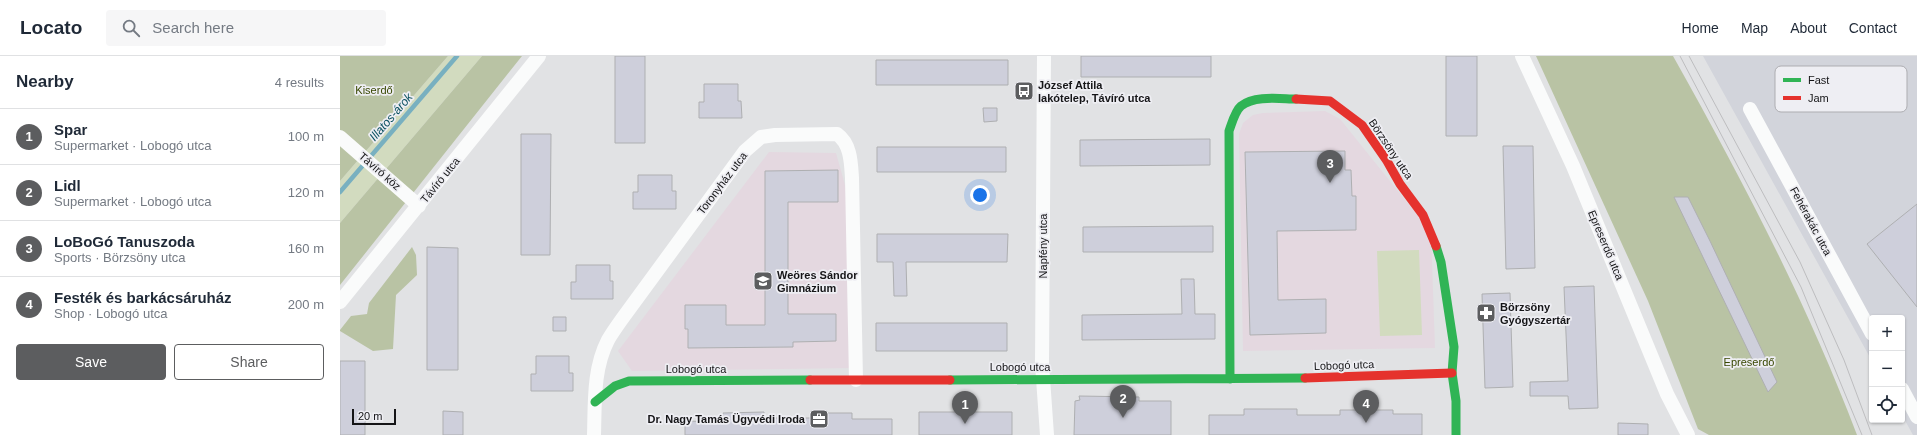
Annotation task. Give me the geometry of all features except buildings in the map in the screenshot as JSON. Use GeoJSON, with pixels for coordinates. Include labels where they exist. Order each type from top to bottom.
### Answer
{"type":"FeatureCollection","features":[{"type":"Feature","properties":{"kind":"street","name":"Távíró utca"},"geometry":{"type":"LineString","coordinates":[[340,302],[539,56]]}},
{"type":"Feature","properties":{"kind":"street","name":"Napfény utca"},"geometry":{"type":"LineString","coordinates":[[1044,56],[1042,379],[1047,435]]}},
{"type":"Feature","properties":{"kind":"street","name":"Epreserdő utca"},"geometry":{"type":"LineString","coordinates":[[1522,56],[1572,166],[1667,394],[1688,435]]}},
{"type":"Feature","properties":{"kind":"street","name":"Börzsöny utca"},"geometry":{"type":"LineString","coordinates":[[1230,379],[1229,131],[1233,119],[1241,106],[1256,100],[1330,100],[1362,125],[1387,161],[1400,184],[1423,215],[1436,247],[1448,302],[1454,347],[1452,373],[1456,401],[1456,435]]}},
{"type":"Feature","properties":{"kind":"street","name":"Fehérakác utca"},"geometry":{"type":"LineString","coordinates":[[1750,109],[1869,328]]}},
{"type":"Feature","properties":{"kind":"street","name":"Toronyház utca"},"geometry":{"type":"LineString","coordinates":[[594,435],[596,380],[608,340],[745,151],[761,137],[775,135],[837,134],[842,137],[848,148],[852,178],[856,380]]}},
{"type":"Feature","properties":{"kind":"street","name":"Távíró köz"},"geometry":{"type":"LineString","coordinates":[[340,137],[419,206]]}},
{"type":"Feature","properties":{"kind":"street","name":"Lobogó utca"},"geometry":{"type":"LineString","coordinates":[[595,402],[612,387],[622,382],[629,381],[1230,379],[1452,373]]}},
{"type":"Feature","properties":{"kind":"street"},"geometry":{"type":"LineString","coordinates":[[1905,395],[1917,417]]}},
{"type":"Feature","properties":{"kind":"shaded area"},"geometry":{"type":"Polygon","coordinates":[[[1703,56],[1917,56],[1917,435],[1913,435],[1905,420],[1905,315],[1869,315],[1869,356],[1703,56]]]}},
{"type":"Feature","properties":{"kind":"shaded area"},"geometry":{"type":"Polygon","coordinates":[[[1325,111],[1340,119],[1431,232],[1435,348],[1243,351],[1239,134],[1243,123],[1253,115],[1263,113],[1325,111]]]}},
{"type":"Feature","properties":{"kind":"shaded area","name":"Weöres Sándor Gimnázium"},"geometry":{"type":"Polygon","coordinates":[[[769,152],[836,153],[852,210],[855,368],[632,371],[618,351],[769,152]]]}},
{"type":"Feature","properties":{"kind":"green space","name":"Kiserdő"},"geometry":{"type":"Polygon","coordinates":[[[340,56],[448,56],[340,181],[340,56]]]}},
{"type":"Feature","properties":{"kind":"green space"},"geometry":{"type":"Polygon","coordinates":[[[448,56],[482,56],[340,223],[340,181],[448,56]]]}},
{"type":"Feature","properties":{"kind":"green space"},"geometry":{"type":"Polygon","coordinates":[[[482,56],[522,56],[340,285],[340,223],[482,56]]]}},
{"type":"Feature","properties":{"kind":"green space","name":"Epreserdő"},"geometry":{"type":"Polygon","coordinates":[[[1536,56],[1673,56],[1724,149],[1772,242],[1817,337],[1857,435],[1709,435],[1698,429],[1648,301],[1536,56]]]}},
{"type":"Feature","properties":{"kind":"green space"},"geometry":{"type":"Polygon","coordinates":[[[412,247],[416,255],[417,275],[396,295],[393,349],[373,351],[340,330],[351,316],[367,314],[369,303],[412,247]]]}},
{"type":"Feature","properties":{"kind":"green space"},"geometry":{"type":"Polygon","coordinates":[[[1419,250],[1422,335],[1380,336],[1377,251],[1419,250]]]}},
{"type":"Feature","properties":{"kind":"waterway","name":"Illatos-árok"},"geometry":{"type":"LineString","coordinates":[[340,192],[457,56]]}},
{"type":"Feature","properties":{"kind":"tram line"},"geometry":{"type":"LineString","coordinates":[[1680,56],[1801,287],[1862,435]]}},
{"type":"Feature","properties":{"kind":"tram line"},"geometry":{"type":"LineString","coordinates":[[1689,56],[1800,262],[1844,360],[1872,435]]}},
{"type":"Feature","properties":{"kind":"traffic: fast"},"geometry":{"type":"LineString","coordinates":[[1230,379],[1229,131],[1237,111],[1241,106],[1253,100],[1268,98],[1296,99]]}},
{"type":"Feature","properties":{"kind":"traffic: fast"},"geometry":{"type":"LineString","coordinates":[[1436,246],[1441,262],[1454,347],[1452,373],[1456,401],[1456,435]]}},
{"type":"Feature","properties":{"kind":"traffic: fast"},"geometry":{"type":"LineString","coordinates":[[950,380],[1305,378]]}},
{"type":"Feature","properties":{"kind":"traffic: fast"},"geometry":{"type":"LineString","coordinates":[[595,402],[615,386],[629,381],[810,380]]}},
{"type":"Feature","properties":{"kind":"traffic: jam"},"geometry":{"type":"LineString","coordinates":[[1296,99],[1330,101],[1362,125],[1387,161],[1400,184],[1423,215],[1436,246]]}},
{"type":"Feature","properties":{"kind":"traffic: jam"},"geometry":{"type":"LineString","coordinates":[[1305,378],[1452,373]]}},
{"type":"Feature","properties":{"kind":"traffic: jam"},"geometry":{"type":"LineString","coordinates":[[810,380],[950,380]]}},
{"type":"Feature","properties":{"kind":"place","name":"József Attila lakótelep, Távíró utca"},"geometry":{"type":"Point","coordinates":[1024,91]}},
{"type":"Feature","properties":{"kind":"place","name":"LoBoGó Tanuszoda"},"geometry":{"type":"Point","coordinates":[1330,183]}},
{"type":"Feature","properties":{"kind":"place","name":"Weöres Sándor Gimnázium"},"geometry":{"type":"Point","coordinates":[763,281]}},
{"type":"Feature","properties":{"kind":"place","name":"Börzsöny Gyógyszertár"},"geometry":{"type":"Point","coordinates":[1486,313]}},
{"type":"Feature","properties":{"kind":"place","name":"Lidl"},"geometry":{"type":"Point","coordinates":[1123,418]}},
{"type":"Feature","properties":{"kind":"place","name":"Dr. Nagy Tamás Ügyvédi Iroda"},"geometry":{"type":"Point","coordinates":[819,419]}},
{"type":"Feature","properties":{"kind":"place","name":"Festék és barkácsáruház"},"geometry":{"type":"Point","coordinates":[1366,423]}},
{"type":"Feature","properties":{"kind":"place","name":"Spar"},"geometry":{"type":"Point","coordinates":[965,424]}}]}
